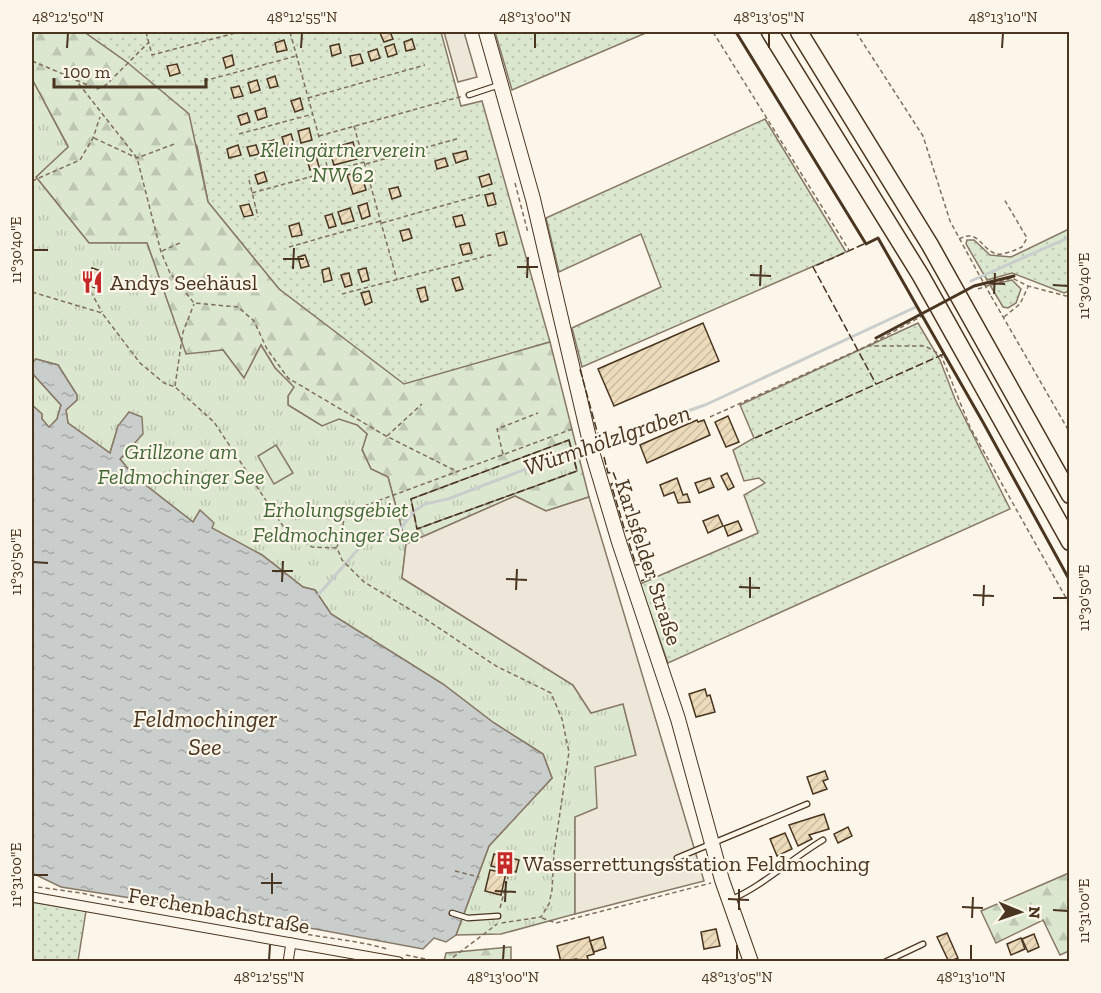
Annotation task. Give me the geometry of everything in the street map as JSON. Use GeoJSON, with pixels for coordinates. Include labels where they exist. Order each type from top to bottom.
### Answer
{"type":"FeatureCollection","features":[{"type":"Feature","properties":{"kind":"highway"},"geometry":{"type":"LineString","coordinates":[[770,32],[926,285],[1070,542]]}},
{"type":"Feature","properties":{"kind":"highway"},"geometry":{"type":"LineString","coordinates":[[799,32],[947,274],[1070,495]]}},
{"type":"Feature","properties":{"kind":"street","name":"Karlsfelder Straße"},"geometry":{"type":"LineString","coordinates":[[486,32],[533,199],[583,435],[594,454],[619,543],[678,719],[711,845],[751,962]]}},
{"type":"Feature","properties":{"kind":"street","name":"Ferchenbachstraße"},"geometry":{"type":"LineString","coordinates":[[32,897],[291,943],[400,957]]}},
{"type":"Feature","properties":{"kind":"street"},"geometry":{"type":"LineString","coordinates":[[288,962],[291,943]]}},
{"type":"Feature","properties":{"kind":"lane"},"geometry":{"type":"LineString","coordinates":[[468,95],[502,85]]}},
{"type":"Feature","properties":{"kind":"lane"},"geometry":{"type":"LineString","coordinates":[[677,858],[807,804]]}},
{"type":"Feature","properties":{"kind":"lane"},"geometry":{"type":"LineString","coordinates":[[729,900],[750,890],[790,859],[823,840]]}},
{"type":"Feature","properties":{"kind":"lane"},"geometry":{"type":"LineString","coordinates":[[452,913],[468,918],[498,916]]}},
{"type":"Feature","properties":{"kind":"lane"},"geometry":{"type":"LineString","coordinates":[[885,962],[923,944]]}},
{"type":"Feature","properties":{"kind":"path"},"geometry":{"type":"LineString","coordinates":[[146,32],[152,55],[239,32]]}},
{"type":"Feature","properties":{"kind":"path"},"geometry":{"type":"LineString","coordinates":[[290,32],[329,172]]}},
{"type":"Feature","properties":{"kind":"path"},"geometry":{"type":"LineString","coordinates":[[312,32],[320,32]]}},
{"type":"Feature","properties":{"kind":"path"},"geometry":{"type":"LineString","coordinates":[[714,32],[849,250]]}},
{"type":"Feature","properties":{"kind":"path"},"geometry":{"type":"LineString","coordinates":[[856,32],[922,136],[958,239],[1070,433]]}},
{"type":"Feature","properties":{"kind":"path"},"geometry":{"type":"LineString","coordinates":[[32,61],[97,89],[106,85],[149,42]]}},
{"type":"Feature","properties":{"kind":"path"},"geometry":{"type":"LineString","coordinates":[[204,81],[297,56]]}},
{"type":"Feature","properties":{"kind":"path"},"geometry":{"type":"LineString","coordinates":[[308,98],[425,65]]}},
{"type":"Feature","properties":{"kind":"path"},"geometry":{"type":"LineString","coordinates":[[75,79],[137,158],[161,252],[170,273],[194,303],[238,307],[254,321],[267,349],[288,378],[386,436],[458,472]]}},
{"type":"Feature","properties":{"kind":"path"},"geometry":{"type":"LineString","coordinates":[[319,136],[468,95]]}},
{"type":"Feature","properties":{"kind":"path"},"geometry":{"type":"LineString","coordinates":[[239,134],[313,114]]}},
{"type":"Feature","properties":{"kind":"path"},"geometry":{"type":"LineString","coordinates":[[32,181],[80,160],[93,138],[101,115]]}},
{"type":"Feature","properties":{"kind":"path"},"geometry":{"type":"LineString","coordinates":[[354,126],[397,280]]}},
{"type":"Feature","properties":{"kind":"path"},"geometry":{"type":"LineString","coordinates":[[93,138],[137,158],[177,143]]}},
{"type":"Feature","properties":{"kind":"path"},"geometry":{"type":"LineString","coordinates":[[252,193],[460,138]]}},
{"type":"Feature","properties":{"kind":"path"},"geometry":{"type":"LineString","coordinates":[[249,180],[258,217]]}},
{"type":"Feature","properties":{"kind":"path"},"geometry":{"type":"LineString","coordinates":[[515,180],[529,238]]}},
{"type":"Feature","properties":{"kind":"path"},"geometry":{"type":"LineString","coordinates":[[289,247],[480,195]]}},
{"type":"Feature","properties":{"kind":"path"},"geometry":{"type":"LineString","coordinates":[[958,239],[968,234],[975,236],[995,253],[1001,254],[1022,247],[1027,238],[1004,199]]}},
{"type":"Feature","properties":{"kind":"path"},"geometry":{"type":"LineString","coordinates":[[161,252],[182,242]]}},
{"type":"Feature","properties":{"kind":"path"},"geometry":{"type":"LineString","coordinates":[[342,294],[494,254]]}},
{"type":"Feature","properties":{"kind":"path"},"geometry":{"type":"LineString","coordinates":[[978,289],[1012,278],[1028,286],[1066,296],[1070,295]]}},
{"type":"Feature","properties":{"kind":"path"},"geometry":{"type":"LineString","coordinates":[[87,285],[102,313],[140,363],[164,383],[175,387],[214,422],[285,529],[312,547],[337,548]]}},
{"type":"Feature","properties":{"kind":"path"},"geometry":{"type":"LineString","coordinates":[[1004,317],[1020,304],[1028,286]]}},
{"type":"Feature","properties":{"kind":"path"},"geometry":{"type":"LineString","coordinates":[[32,292],[102,313]]}},
{"type":"Feature","properties":{"kind":"path"},"geometry":{"type":"LineString","coordinates":[[175,387],[183,332],[194,303]]}},
{"type":"Feature","properties":{"kind":"path"},"geometry":{"type":"LineString","coordinates":[[710,417],[867,346],[922,316]]}},
{"type":"Feature","properties":{"kind":"path"},"geometry":{"type":"LineString","coordinates":[[867,346],[925,346],[941,355],[970,427],[1070,605]]}},
{"type":"Feature","properties":{"kind":"path"},"geometry":{"type":"LineString","coordinates":[[386,436],[422,404]]}},
{"type":"Feature","properties":{"kind":"path"},"geometry":{"type":"LineString","coordinates":[[503,454],[497,429],[538,412]]}},
{"type":"Feature","properties":{"kind":"path"},"geometry":{"type":"LineString","coordinates":[[542,917],[549,904],[552,890],[554,853],[569,752],[562,719],[551,693],[496,666],[421,616],[364,582],[342,560],[337,548],[344,520],[364,506],[576,427],[583,435]]}},
{"type":"Feature","properties":{"kind":"path"},"geometry":{"type":"LineString","coordinates":[[455,871],[479,877]]}},
{"type":"Feature","properties":{"kind":"path"},"geometry":{"type":"LineString","coordinates":[[497,924],[508,877]]}},
{"type":"Feature","properties":{"kind":"path"},"geometry":{"type":"LineString","coordinates":[[447,962],[497,924],[542,917],[556,923],[722,880]]}},
{"type":"Feature","properties":{"kind":"path"},"geometry":{"type":"LineString","coordinates":[[32,886],[81,893],[126,903]]}},
{"type":"Feature","properties":{"kind":"path"},"geometry":{"type":"LineString","coordinates":[[159,911],[177,910],[220,916],[319,936],[365,942],[391,951]]}},
{"type":"Feature","properties":{"kind":"path"},"geometry":{"type":"LineString","coordinates":[[400,957],[440,962]]}},
{"type":"Feature","properties":{"kind":"green space"},"geometry":{"type":"Polygon","coordinates":[[[32,32],[84,32],[128,63],[189,114],[208,202],[279,289],[404,384],[550,342],[589,497],[546,511],[515,496],[406,544],[388,477],[371,469],[362,449],[367,434],[357,425],[322,426],[288,405],[288,396],[293,387],[275,368],[261,345],[244,378],[223,350],[186,355],[147,243],[89,243],[36,177],[68,146],[32,79],[32,32]]]}},
{"type":"Feature","properties":{"kind":"green space","name":"Kleingärtnerverein NW 62"},"geometry":{"type":"Polygon","coordinates":[[[84,32],[441,32],[461,106],[482,101],[550,342],[404,385],[279,289],[208,202],[197,146],[128,63],[84,32]]]}},
{"type":"Feature","properties":{"kind":"green space"},"geometry":{"type":"Polygon","coordinates":[[[495,32],[648,32],[512,90],[495,32]]]}},
{"type":"Feature","properties":{"kind":"green space","name":"Erholungsgebiet Feldmochinger See"},"geometry":{"type":"Polygon","coordinates":[[[32,79],[68,147],[36,177],[89,243],[147,243],[186,354],[223,350],[244,378],[261,345],[275,368],[294,387],[288,396],[288,405],[322,426],[339,419],[357,425],[367,434],[362,450],[371,469],[388,477],[406,544],[402,578],[573,685],[591,713],[623,703],[636,755],[597,808],[575,818],[575,914],[501,934],[456,935],[489,846],[552,778],[543,754],[494,723],[443,684],[331,614],[315,590],[303,587],[262,555],[211,528],[200,511],[193,522],[134,476],[120,459],[132,449],[118,426],[110,453],[68,423],[66,410],[77,400],[77,395],[58,365],[36,359],[32,363],[32,79]]]}},
{"type":"Feature","properties":{"kind":"green space"},"geometry":{"type":"Polygon","coordinates":[[[765,119],[846,252],[582,367],[572,328],[661,287],[641,234],[559,272],[546,218],[765,119]]]}},
{"type":"Feature","properties":{"kind":"green space"},"geometry":{"type":"Polygon","coordinates":[[[1069,229],[1069,291],[1064,293],[1012,273],[987,280],[966,244],[967,240],[974,240],[990,255],[1011,257],[1069,229]]]}},
{"type":"Feature","properties":{"kind":"green space"},"geometry":{"type":"Polygon","coordinates":[[[1012,280],[1021,289],[1016,303],[1008,308],[1003,307],[990,285],[1012,280]]]}},
{"type":"Feature","properties":{"kind":"green space"},"geometry":{"type":"Polygon","coordinates":[[[918,323],[940,360],[955,399],[1010,509],[668,663],[640,584],[758,533],[744,495],[765,483],[759,478],[744,481],[733,450],[754,438],[740,405],[918,323]]]}},
{"type":"Feature","properties":{"kind":"green space","name":"Grillzone am Feldmochinger See"},"geometry":{"type":"Polygon","coordinates":[[[32,373],[61,405],[57,419],[49,428],[42,419],[42,414],[32,405],[32,373]]]}},
{"type":"Feature","properties":{"kind":"green space"},"geometry":{"type":"Polygon","coordinates":[[[569,440],[577,471],[417,529],[411,499],[569,440]]]}},
{"type":"Feature","properties":{"kind":"green space"},"geometry":{"type":"Polygon","coordinates":[[[276,445],[293,473],[274,484],[258,456],[276,445]]]}},
{"type":"Feature","properties":{"kind":"green space"},"geometry":{"type":"Polygon","coordinates":[[[1069,873],[1069,951],[1060,955],[1043,920],[996,943],[981,911],[1069,873]]]}},
{"type":"Feature","properties":{"kind":"green space"},"geometry":{"type":"Polygon","coordinates":[[[32,902],[86,911],[78,961],[32,961],[32,902]]]}},
{"type":"Feature","properties":{"kind":"green space"},"geometry":{"type":"Polygon","coordinates":[[[511,947],[511,961],[444,961],[446,953],[511,947]]]}},
{"type":"Feature","properties":{"kind":"shaded area"},"geometry":{"type":"Polygon","coordinates":[[[444,32],[464,32],[477,77],[458,82],[444,32]]]}},
{"type":"Feature","properties":{"kind":"shaded area"},"geometry":{"type":"Polygon","coordinates":[[[515,496],[546,511],[589,497],[704,881],[575,914],[575,817],[597,808],[595,767],[636,755],[623,704],[591,713],[573,685],[402,578],[406,544],[515,496]]]}},
{"type":"Feature","properties":{"kind":"water","name":"Feldmochinger See"},"geometry":{"type":"Polygon","coordinates":[[[36,359],[58,365],[77,395],[77,400],[66,410],[68,423],[110,453],[118,426],[129,412],[142,417],[143,434],[120,459],[134,476],[193,522],[200,510],[214,523],[212,528],[262,555],[303,587],[315,590],[331,614],[443,684],[494,723],[543,754],[552,778],[489,846],[456,935],[446,942],[434,938],[423,949],[239,915],[61,887],[32,873],[32,405],[42,414],[42,419],[49,427],[57,419],[61,405],[32,373],[32,363],[36,359]]]}},
{"type":"Feature","properties":{"kind":"building"},"geometry":{"type":"Polygon","coordinates":[[[390,32],[393,39],[384,42],[380,33],[390,32]]]}},
{"type":"Feature","properties":{"kind":"building"},"geometry":{"type":"Polygon","coordinates":[[[412,39],[415,49],[406,51],[404,42],[412,39]]]}},
{"type":"Feature","properties":{"kind":"building"},"geometry":{"type":"Polygon","coordinates":[[[284,40],[287,50],[277,52],[275,43],[284,40]]]}},
{"type":"Feature","properties":{"kind":"building"},"geometry":{"type":"Polygon","coordinates":[[[339,44],[341,53],[332,56],[330,46],[339,44]]]}},
{"type":"Feature","properties":{"kind":"building"},"geometry":{"type":"Polygon","coordinates":[[[394,44],[397,54],[388,57],[385,47],[394,44]]]}},
{"type":"Feature","properties":{"kind":"building"},"geometry":{"type":"Polygon","coordinates":[[[377,49],[380,58],[371,61],[368,52],[377,49]]]}},
{"type":"Feature","properties":{"kind":"building"},"geometry":{"type":"Polygon","coordinates":[[[360,54],[363,63],[352,66],[350,56],[360,54]]]}},
{"type":"Feature","properties":{"kind":"building"},"geometry":{"type":"Polygon","coordinates":[[[232,55],[234,65],[226,68],[223,58],[232,55]]]}},
{"type":"Feature","properties":{"kind":"building"},"geometry":{"type":"Polygon","coordinates":[[[177,64],[180,73],[170,76],[167,66],[177,64]]]}},
{"type":"Feature","properties":{"kind":"building"},"geometry":{"type":"Polygon","coordinates":[[[275,76],[278,86],[270,88],[267,79],[275,76]]]}},
{"type":"Feature","properties":{"kind":"building"},"geometry":{"type":"Polygon","coordinates":[[[257,80],[260,90],[251,93],[248,83],[257,80]]]}},
{"type":"Feature","properties":{"kind":"building"},"geometry":{"type":"Polygon","coordinates":[[[239,86],[243,96],[234,98],[231,88],[239,86]]]}},
{"type":"Feature","properties":{"kind":"building"},"geometry":{"type":"Polygon","coordinates":[[[300,98],[303,109],[295,112],[291,101],[300,98]]]}},
{"type":"Feature","properties":{"kind":"building"},"geometry":{"type":"Polygon","coordinates":[[[265,108],[267,117],[258,120],[255,111],[265,108]]]}},
{"type":"Feature","properties":{"kind":"building"},"geometry":{"type":"Polygon","coordinates":[[[247,113],[250,122],[241,125],[238,116],[247,113]]]}},
{"type":"Feature","properties":{"kind":"building"},"geometry":{"type":"Polygon","coordinates":[[[309,128],[312,140],[301,143],[298,131],[309,128]]]}},
{"type":"Feature","properties":{"kind":"building"},"geometry":{"type":"Polygon","coordinates":[[[291,134],[294,144],[285,147],[282,137],[291,134]]]}},
{"type":"Feature","properties":{"kind":"building"},"geometry":{"type":"Polygon","coordinates":[[[274,140],[277,150],[268,152],[265,142],[274,140]]]}},
{"type":"Feature","properties":{"kind":"building"},"geometry":{"type":"Polygon","coordinates":[[[353,142],[357,159],[334,165],[329,149],[353,142]]]}},
{"type":"Feature","properties":{"kind":"building"},"geometry":{"type":"Polygon","coordinates":[[[238,145],[241,155],[229,158],[227,149],[238,145]]]}},
{"type":"Feature","properties":{"kind":"building"},"geometry":{"type":"Polygon","coordinates":[[[256,145],[259,154],[250,156],[247,147],[256,145]]]}},
{"type":"Feature","properties":{"kind":"building"},"geometry":{"type":"Polygon","coordinates":[[[466,151],[468,159],[456,163],[453,154],[466,151]]]}},
{"type":"Feature","properties":{"kind":"building"},"geometry":{"type":"Polygon","coordinates":[[[316,156],[319,167],[310,170],[307,159],[316,156]]]}},
{"type":"Feature","properties":{"kind":"building"},"geometry":{"type":"Polygon","coordinates":[[[445,158],[448,166],[437,169],[435,161],[445,158]]]}},
{"type":"Feature","properties":{"kind":"building"},"geometry":{"type":"Polygon","coordinates":[[[264,172],[267,181],[258,184],[255,175],[264,172]]]}},
{"type":"Feature","properties":{"kind":"building"},"geometry":{"type":"Polygon","coordinates":[[[351,174],[352,179],[362,176],[366,190],[353,194],[347,175],[351,174]]]}},
{"type":"Feature","properties":{"kind":"building"},"geometry":{"type":"Polygon","coordinates":[[[489,174],[492,184],[482,187],[479,177],[489,174]]]}},
{"type":"Feature","properties":{"kind":"building"},"geometry":{"type":"Polygon","coordinates":[[[398,187],[401,196],[392,199],[389,189],[398,187]]]}},
{"type":"Feature","properties":{"kind":"building"},"geometry":{"type":"Polygon","coordinates":[[[493,193],[496,204],[488,206],[485,195],[493,193]]]}},
{"type":"Feature","properties":{"kind":"building"},"geometry":{"type":"Polygon","coordinates":[[[367,203],[370,216],[362,219],[358,206],[367,203]]]}},
{"type":"Feature","properties":{"kind":"building"},"geometry":{"type":"Polygon","coordinates":[[[249,204],[253,215],[244,217],[240,206],[249,204]]]}},
{"type":"Feature","properties":{"kind":"building"},"geometry":{"type":"Polygon","coordinates":[[[350,208],[354,221],[342,224],[338,212],[350,208]]]}},
{"type":"Feature","properties":{"kind":"building"},"geometry":{"type":"Polygon","coordinates":[[[332,214],[336,226],[329,228],[325,216],[332,214]]]}},
{"type":"Feature","properties":{"kind":"building"},"geometry":{"type":"Polygon","coordinates":[[[462,215],[465,225],[456,227],[453,217],[462,215]]]}},
{"type":"Feature","properties":{"kind":"building"},"geometry":{"type":"Polygon","coordinates":[[[299,223],[302,235],[292,237],[289,226],[299,223]]]}},
{"type":"Feature","properties":{"kind":"building"},"geometry":{"type":"Polygon","coordinates":[[[409,229],[412,238],[403,241],[400,231],[409,229]]]}},
{"type":"Feature","properties":{"kind":"building"},"geometry":{"type":"Polygon","coordinates":[[[504,232],[507,244],[499,246],[496,234],[504,232]]]}},
{"type":"Feature","properties":{"kind":"building"},"geometry":{"type":"Polygon","coordinates":[[[469,243],[472,253],[463,255],[460,245],[469,243]]]}},
{"type":"Feature","properties":{"kind":"building"},"geometry":{"type":"Polygon","coordinates":[[[305,255],[309,266],[301,268],[298,257],[305,255]]]}},
{"type":"Feature","properties":{"kind":"building"},"geometry":{"type":"Polygon","coordinates":[[[92,268],[101,271],[96,288],[87,285],[92,268]]]}},
{"type":"Feature","properties":{"kind":"building"},"geometry":{"type":"Polygon","coordinates":[[[329,268],[332,280],[324,282],[322,270],[329,268]]]}},
{"type":"Feature","properties":{"kind":"building"},"geometry":{"type":"Polygon","coordinates":[[[366,268],[369,280],[362,282],[358,270],[366,268]]]}},
{"type":"Feature","properties":{"kind":"building"},"geometry":{"type":"Polygon","coordinates":[[[349,273],[352,285],[345,287],[341,275],[349,273]]]}},
{"type":"Feature","properties":{"kind":"building"},"geometry":{"type":"Polygon","coordinates":[[[459,277],[463,289],[456,291],[452,279],[459,277]]]}},
{"type":"Feature","properties":{"kind":"building"},"geometry":{"type":"Polygon","coordinates":[[[425,287],[428,300],[421,302],[417,289],[425,287]]]}},
{"type":"Feature","properties":{"kind":"building"},"geometry":{"type":"Polygon","coordinates":[[[369,291],[372,302],[365,305],[361,293],[369,291]]]}},
{"type":"Feature","properties":{"kind":"building"},"geometry":{"type":"Polygon","coordinates":[[[703,323],[719,361],[614,406],[598,369],[703,323]]]}},
{"type":"Feature","properties":{"kind":"building"},"geometry":{"type":"Polygon","coordinates":[[[728,416],[739,442],[726,447],[715,422],[728,416]]]}},
{"type":"Feature","properties":{"kind":"building"},"geometry":{"type":"Polygon","coordinates":[[[697,420],[698,422],[704,420],[710,435],[647,463],[640,445],[697,420]]]}},
{"type":"Feature","properties":{"kind":"building"},"geometry":{"type":"Polygon","coordinates":[[[727,473],[734,487],[728,490],[721,476],[727,473]]]}},
{"type":"Feature","properties":{"kind":"building"},"geometry":{"type":"Polygon","coordinates":[[[677,478],[683,495],[687,494],[690,502],[678,503],[674,492],[664,496],[660,485],[677,478]]]}},
{"type":"Feature","properties":{"kind":"building"},"geometry":{"type":"Polygon","coordinates":[[[710,478],[714,487],[699,493],[695,483],[710,478]]]}},
{"type":"Feature","properties":{"kind":"building"},"geometry":{"type":"Polygon","coordinates":[[[718,515],[723,526],[708,533],[703,521],[718,515]]]}},
{"type":"Feature","properties":{"kind":"building"},"geometry":{"type":"Polygon","coordinates":[[[738,521],[742,530],[728,536],[724,526],[738,521]]]}},
{"type":"Feature","properties":{"kind":"building"},"geometry":{"type":"Polygon","coordinates":[[[705,689],[707,696],[710,695],[715,712],[696,717],[689,694],[705,689]]]}},
{"type":"Feature","properties":{"kind":"building"},"geometry":{"type":"Polygon","coordinates":[[[825,771],[828,779],[823,781],[827,789],[813,794],[807,777],[825,771]]]}},
{"type":"Feature","properties":{"kind":"building"},"geometry":{"type":"Polygon","coordinates":[[[824,814],[829,829],[809,835],[812,839],[798,846],[789,825],[824,814]]]}},
{"type":"Feature","properties":{"kind":"building"},"geometry":{"type":"Polygon","coordinates":[[[848,827],[852,836],[838,843],[834,834],[848,827]]]}},
{"type":"Feature","properties":{"kind":"building"},"geometry":{"type":"Polygon","coordinates":[[[785,833],[792,849],[777,856],[770,839],[785,833]]]}},
{"type":"Feature","properties":{"kind":"building","name":"Wasserrettungsstation Feldmoching"},"geometry":{"type":"Polygon","coordinates":[[[494,854],[519,860],[516,872],[491,866],[494,854]]]}},
{"type":"Feature","properties":{"kind":"building"},"geometry":{"type":"Polygon","coordinates":[[[490,870],[506,873],[501,895],[485,891],[490,870]]]}},
{"type":"Feature","properties":{"kind":"building"},"geometry":{"type":"Polygon","coordinates":[[[716,929],[720,946],[704,949],[701,932],[716,929]]]}},
{"type":"Feature","properties":{"kind":"building"},"geometry":{"type":"Polygon","coordinates":[[[947,933],[958,958],[949,962],[937,937],[947,933]]]}},
{"type":"Feature","properties":{"kind":"building"},"geometry":{"type":"Polygon","coordinates":[[[1034,934],[1039,947],[1028,952],[1022,939],[1034,934]]]}},
{"type":"Feature","properties":{"kind":"building"},"geometry":{"type":"Polygon","coordinates":[[[589,937],[594,954],[587,956],[589,962],[576,959],[561,962],[557,946],[589,937]]]}},
{"type":"Feature","properties":{"kind":"building"},"geometry":{"type":"Polygon","coordinates":[[[603,937],[606,948],[594,952],[590,941],[603,937]]]}},
{"type":"Feature","properties":{"kind":"building"},"geometry":{"type":"Polygon","coordinates":[[[1021,938],[1025,949],[1011,955],[1007,944],[1021,938]]]}},
{"type":"Feature","properties":{"kind":"waterway","name":"Würmhölzlgraben"},"geometry":{"type":"LineString","coordinates":[[971,281],[1070,237]]}},
{"type":"Feature","properties":{"kind":"waterway","name":"Würmhölzlgraben"},"geometry":{"type":"LineString","coordinates":[[594,443],[705,405],[916,307]]}},
{"type":"Feature","properties":{"kind":"waterway","name":"Würmhölzlgraben"},"geometry":{"type":"LineString","coordinates":[[319,594],[367,539],[399,531],[413,512],[425,504],[448,499],[588,445]]}},
{"type":"Feature","properties":{"kind":"fence"},"geometry":{"type":"LineString","coordinates":[[864,244],[813,267],[876,384]]}},
{"type":"Feature","properties":{"kind":"fence"},"geometry":{"type":"LineString","coordinates":[[755,438],[944,354]]}},
{"type":"Feature","properties":{"kind":"fence"},"geometry":{"type":"LineString","coordinates":[[580,369],[598,435]]}},
{"type":"Feature","properties":{"kind":"fence"},"geometry":{"type":"LineString","coordinates":[[569,440],[577,471],[417,529],[411,499],[569,440]]}},
{"type":"Feature","properties":{"kind":"fence"},"geometry":{"type":"LineString","coordinates":[[604,457],[608,473],[613,472],[617,482],[611,484],[625,531],[631,530],[633,536],[628,540],[636,565],[646,563],[651,577],[641,581]]}},
{"type":"Feature","properties":{"kind":"wall"},"geometry":{"type":"LineString","coordinates":[[736,32],[866,244],[878,238],[1070,581]]}},
{"type":"Feature","properties":{"kind":"wall"},"geometry":{"type":"LineString","coordinates":[[876,338],[974,286],[1014,276]]}},
{"type":"Feature","properties":{"kind":"place","name":"Andys Seehäusl"},"geometry":{"type":"Point","coordinates":[92,282]}},
{"type":"Feature","properties":{"kind":"place","name":"Wasserrettungsstation Feldmoching"},"geometry":{"type":"Point","coordinates":[505,863]}}]}
